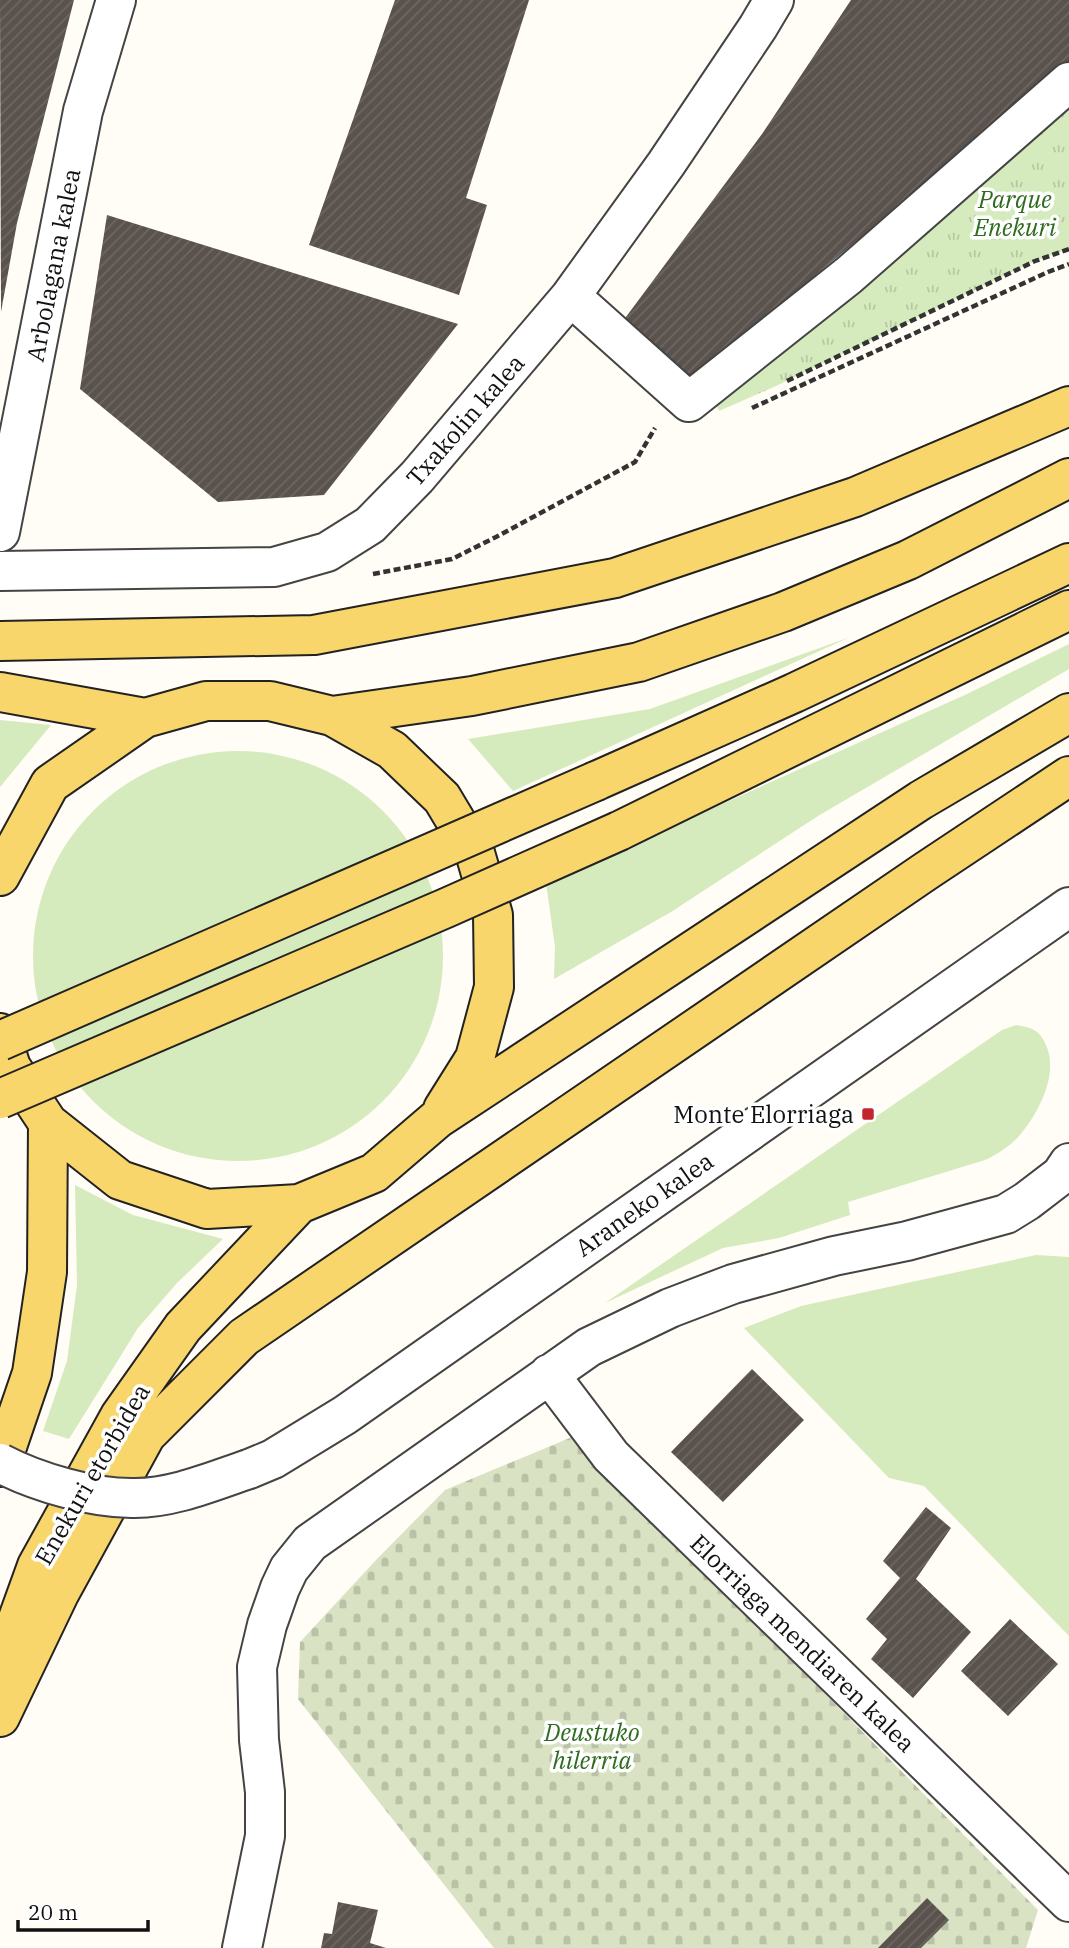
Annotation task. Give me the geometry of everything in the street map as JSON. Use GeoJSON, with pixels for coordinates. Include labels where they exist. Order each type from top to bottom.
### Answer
{"type":"FeatureCollection","features":[{"type":"Feature","properties":{"kind":"main road"},"geometry":{"type":"LineString","coordinates":[[0,642],[314,635],[615,578],[855,497],[1069,406]]}},
{"type":"Feature","properties":{"kind":"main road"},"geometry":{"type":"LineString","coordinates":[[332,716],[472,696],[639,662],[783,612],[908,560],[1069,478]]}},
{"type":"Feature","properties":{"kind":"main road"},"geometry":{"type":"LineString","coordinates":[[0,1041],[794,693],[1069,563]]}},
{"type":"Feature","properties":{"kind":"main road"},"geometry":{"type":"LineString","coordinates":[[0,1099],[433,914],[619,831],[1069,610]]}},
{"type":"Feature","properties":{"kind":"main road"},"geometry":{"type":"LineString","coordinates":[[0,692],[145,718]]}},
{"type":"Feature","properties":{"kind":"main road"},"geometry":{"type":"LineString","coordinates":[[0,876],[50,785],[145,718],[206,701],[270,701],[332,716],[392,750],[442,798],[475,853],[493,915],[494,987],[475,1058],[437,1119]]}},
{"type":"Feature","properties":{"kind":"main road"},"geometry":{"type":"LineString","coordinates":[[0,1033],[11,1067],[48,1123],[120,1180],[207,1209],[299,1204],[374,1173],[437,1119],[921,800],[1069,713]]}},
{"type":"Feature","properties":{"kind":"main road"},"geometry":{"type":"LineString","coordinates":[[0,1717],[59,1594],[146,1435],[244,1337],[1069,776]]}},
{"type":"Feature","properties":{"kind":"main road"},"geometry":{"type":"LineString","coordinates":[[0,1465],[32,1373],[47,1272],[48,1123]]}},
{"type":"Feature","properties":{"kind":"main road","name":"Enekuri etorbidea"},"geometry":{"type":"LineString","coordinates":[[0,1669],[37,1566],[120,1416],[183,1327],[299,1204]]}},
{"type":"Feature","properties":{"kind":"street","name":"Arbolagana kalea"},"geometry":{"type":"LineString","coordinates":[[0,532],[83,111],[116,0]]}},
{"type":"Feature","properties":{"kind":"street","name":"Txakolin kalea"},"geometry":{"type":"LineString","coordinates":[[0,571],[274,567],[327,552],[370,525],[417,477],[569,297],[666,164],[774,0]]}},
{"type":"Feature","properties":{"kind":"street"},"geometry":{"type":"LineString","coordinates":[[585,309],[689,402],[849,275],[1069,82]]}},
{"type":"Feature","properties":{"kind":"street","name":"Araneko kalea"},"geometry":{"type":"LineString","coordinates":[[0,1465],[44,1482],[96,1494],[135,1498],[194,1488],[273,1459],[345,1415],[1063,923]]}},
{"type":"Feature","properties":{"kind":"street"},"geometry":{"type":"LineString","coordinates":[[242,1948],[265,1836],[257,1667],[267,1625],[280,1588],[289,1569],[310,1543],[589,1347],[670,1308],[733,1284],[1006,1214],[1061,1175],[1069,1163]]}},
{"type":"Feature","properties":{"kind":"street","name":"Elorriaga mendiaren kalea"},"geometry":{"type":"LineString","coordinates":[[549,1374],[611,1456],[1069,1902]]}},
{"type":"Feature","properties":{"kind":"path"},"geometry":{"type":"LineString","coordinates":[[786,381],[1035,261],[1069,249]]}},
{"type":"Feature","properties":{"kind":"path"},"geometry":{"type":"LineString","coordinates":[[327,552],[347,579],[452,559],[635,462],[657,425]]}},
{"type":"Feature","properties":{"kind":"green space","name":"Parque Enekuri"},"geometry":{"type":"Polygon","coordinates":[[[1069,94],[1069,249],[1035,261],[719,411],[713,398],[1069,94]]]}},
{"type":"Feature","properties":{"kind":"green space"},"geometry":{"type":"Polygon","coordinates":[[[850,637],[513,791],[468,739],[650,709],[850,637]]]}},
{"type":"Feature","properties":{"kind":"green space"},"geometry":{"type":"Polygon","coordinates":[[[1069,644],[1069,669],[818,816],[671,912],[554,979],[555,947],[546,883],[967,694],[1069,644]]]}},
{"type":"Feature","properties":{"kind":"green space"},"geometry":{"type":"Polygon","coordinates":[[[0,720],[51,725],[0,787],[0,720]]]}},
{"type":"Feature","properties":{"kind":"green space"},"geometry":{"type":"Polygon","coordinates":[[[238,751],[278,755],[316,767],[352,785],[383,811],[409,842],[427,878],[439,916],[443,956],[439,996],[427,1034],[409,1070],[383,1101],[352,1127],[316,1145],[278,1157],[238,1161],[198,1157],[160,1145],[124,1127],[93,1101],[67,1070],[49,1034],[37,996],[33,956],[37,916],[49,878],[67,842],[93,811],[124,785],[160,767],[198,755],[238,751]]]}},
{"type":"Feature","properties":{"kind":"green space"},"geometry":{"type":"Polygon","coordinates":[[[1016,1025],[1037,1032],[1046,1045],[1050,1068],[1045,1092],[1034,1115],[1020,1135],[1004,1149],[985,1160],[848,1202],[850,1215],[779,1238],[723,1248],[605,1303],[1002,1030],[1016,1025]]]}},
{"type":"Feature","properties":{"kind":"green space"},"geometry":{"type":"Polygon","coordinates":[[[75,1185],[133,1215],[223,1239],[177,1283],[138,1328],[69,1439],[43,1431],[67,1361],[77,1285],[75,1185]]]}},
{"type":"Feature","properties":{"kind":"green space"},"geometry":{"type":"Polygon","coordinates":[[[1036,1255],[1069,1257],[1069,1636],[924,1486],[889,1478],[744,1328],[801,1306],[1036,1255]]]}},
{"type":"Feature","properties":{"kind":"green space","name":"Deustuko hilerria"},"geometry":{"type":"Polygon","coordinates":[[[572,1437],[1038,1910],[1026,1948],[494,1948],[298,1699],[300,1642],[445,1490],[572,1437]]]}},
{"type":"Feature","properties":{"kind":"building"},"geometry":{"type":"Polygon","coordinates":[[[0,0],[74,0],[17,223],[1,312],[0,0]]]}},
{"type":"Feature","properties":{"kind":"building"},"geometry":{"type":"Polygon","coordinates":[[[395,0],[529,0],[466,198],[487,205],[459,295],[309,245],[395,0]]]}},
{"type":"Feature","properties":{"kind":"building"},"geometry":{"type":"Polygon","coordinates":[[[851,0],[1069,0],[1069,63],[687,383],[620,325],[762,134],[851,0]]]}},
{"type":"Feature","properties":{"kind":"building"},"geometry":{"type":"Polygon","coordinates":[[[107,215],[458,324],[324,495],[218,502],[80,389],[107,215]]]}},
{"type":"Feature","properties":{"kind":"building"},"geometry":{"type":"Polygon","coordinates":[[[752,1369],[804,1420],[723,1502],[671,1452],[752,1369]]]}},
{"type":"Feature","properties":{"kind":"building"},"geometry":{"type":"Polygon","coordinates":[[[926,1507],[951,1528],[916,1579],[971,1632],[913,1698],[871,1659],[887,1639],[866,1619],[900,1578],[883,1561],[926,1507]]]}},
{"type":"Feature","properties":{"kind":"building"},"geometry":{"type":"Polygon","coordinates":[[[1010,1619],[1058,1664],[1008,1716],[961,1671],[1010,1619]]]}},
{"type":"Feature","properties":{"kind":"building"},"geometry":{"type":"Polygon","coordinates":[[[927,1898],[949,1920],[921,1948],[878,1948],[927,1898]]]}},
{"type":"Feature","properties":{"kind":"building"},"geometry":{"type":"Polygon","coordinates":[[[338,1902],[378,1910],[370,1943],[386,1948],[321,1948],[324,1933],[332,1934],[338,1902]]]}},
{"type":"Feature","properties":{"kind":"place","name":"Monte Elorriaga"},"geometry":{"type":"Point","coordinates":[868,1114]}}]}
